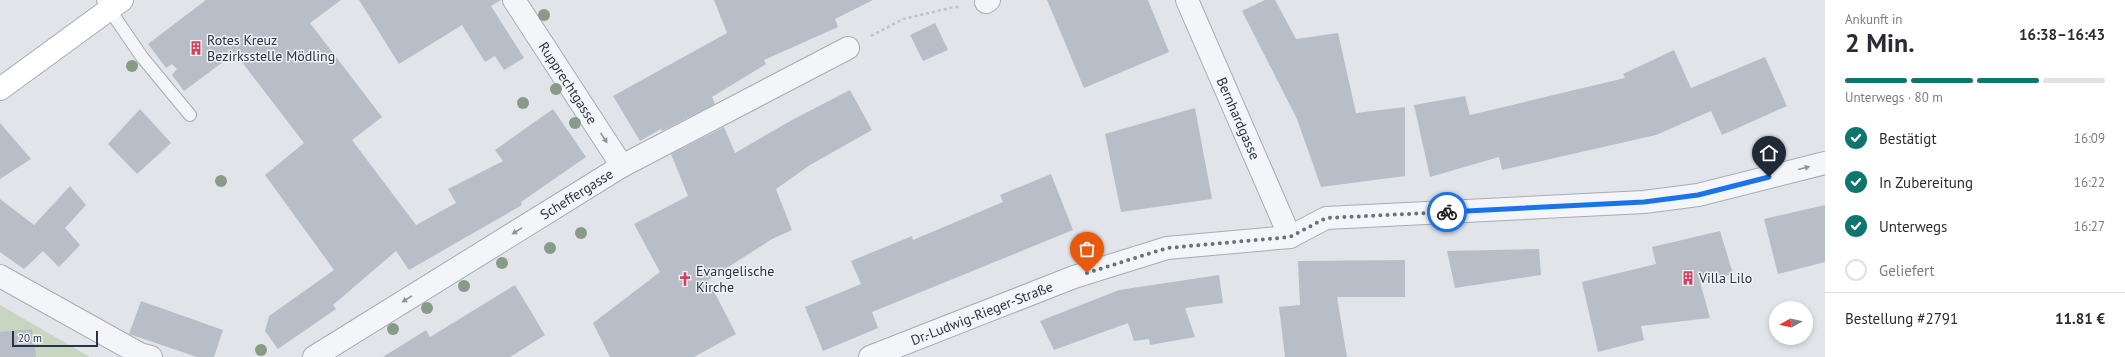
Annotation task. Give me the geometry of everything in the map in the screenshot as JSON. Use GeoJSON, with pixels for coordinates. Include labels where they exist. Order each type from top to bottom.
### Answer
{"type":"FeatureCollection","features":[{"type":"Feature","properties":{"kind":"main road"},"geometry":{"type":"LineString","coordinates":[[0,89],[112,3]]}},
{"type":"Feature","properties":{"kind":"street","name":"Rupprechtgasse"},"geometry":{"type":"LineString","coordinates":[[514,0],[622,166]]}},
{"type":"Feature","properties":{"kind":"street","name":"Bernhardgasse"},"geometry":{"type":"LineString","coordinates":[[1186,0],[1290,237]]}},
{"type":"Feature","properties":{"kind":"street","name":"Scheffergasse"},"geometry":{"type":"LineString","coordinates":[[314,357],[622,166],[848,48]]}},
{"type":"Feature","properties":{"kind":"street","name":"Dr.-Ludwig-Rieger-Straße"},"geometry":{"type":"LineString","coordinates":[[870,357],[1074,277],[1167,248],[1290,237],[1326,218],[1644,202],[1698,195],[1825,163]]}},
{"type":"Feature","properties":{"kind":"street"},"geometry":{"type":"LineString","coordinates":[[0,276],[140,354],[151,357]]}},
{"type":"Feature","properties":{"kind":"lane"},"geometry":{"type":"LineString","coordinates":[[112,3],[142,57],[190,115]]}},
{"type":"Feature","properties":{"kind":"path"},"geometry":{"type":"LineString","coordinates":[[848,48],[903,20],[954,6],[969,8],[987,1]]}},
{"type":"Feature","properties":{"kind":"green space"},"geometry":{"type":"Polygon","coordinates":[[[0,305],[90,357],[0,357],[0,305]]]}},
{"type":"Feature","properties":{"kind":"building"},"geometry":{"type":"Polygon","coordinates":[[[206,0],[341,0],[310,23],[382,117],[352,140],[416,225],[456,203],[448,189],[503,161],[495,150],[553,109],[586,157],[521,202],[522,205],[409,270],[396,251],[333,305],[336,309],[278,349],[265,331],[269,316],[334,270],[265,175],[304,143],[235,53],[184,91],[172,75],[177,69],[172,64],[166,68],[148,44],[206,0]]]}},
{"type":"Feature","properties":{"kind":"building"},"geometry":{"type":"Polygon","coordinates":[[[359,0],[501,0],[491,6],[524,58],[504,70],[495,56],[485,62],[462,25],[399,64],[359,0]]]}},
{"type":"Feature","properties":{"kind":"building"},"geometry":{"type":"Polygon","coordinates":[[[714,0],[873,0],[835,19],[838,27],[764,60],[766,64],[712,97],[715,104],[662,131],[661,129],[640,141],[613,96],[727,33],[714,0]]]}},
{"type":"Feature","properties":{"kind":"building"},"geometry":{"type":"Polygon","coordinates":[[[1047,0],[1148,0],[1169,52],[1084,88],[1047,0]]]}},
{"type":"Feature","properties":{"kind":"building"},"geometry":{"type":"Polygon","coordinates":[[[1265,0],[1275,0],[1296,39],[1338,33],[1356,113],[1405,107],[1405,176],[1321,187],[1297,119],[1242,11],[1265,0]]]}},
{"type":"Feature","properties":{"kind":"building"},"geometry":{"type":"Polygon","coordinates":[[[935,23],[948,50],[923,61],[910,35],[935,23]]]}},
{"type":"Feature","properties":{"kind":"building"},"geometry":{"type":"Polygon","coordinates":[[[1674,50],[1691,88],[1765,57],[1787,106],[1722,135],[1711,111],[1656,135],[1502,170],[1499,157],[1430,177],[1414,105],[1465,96],[1470,115],[1625,78],[1623,74],[1674,50]]]}},
{"type":"Feature","properties":{"kind":"building"},"geometry":{"type":"Polygon","coordinates":[[[850,90],[872,130],[810,165],[776,189],[792,230],[772,239],[708,280],[736,334],[694,357],[610,357],[593,323],[660,272],[634,224],[688,196],[671,154],[724,127],[735,153],[792,120],[850,90]]]}},
{"type":"Feature","properties":{"kind":"building"},"geometry":{"type":"Polygon","coordinates":[[[1195,108],[1212,199],[1121,212],[1105,134],[1195,108]]]}},
{"type":"Feature","properties":{"kind":"building"},"geometry":{"type":"Polygon","coordinates":[[[140,109],[171,143],[137,174],[108,144],[140,109]]]}},
{"type":"Feature","properties":{"kind":"building"},"geometry":{"type":"Polygon","coordinates":[[[0,123],[31,159],[0,179],[0,123]]]}},
{"type":"Feature","properties":{"kind":"building"},"geometry":{"type":"Polygon","coordinates":[[[1051,174],[1073,230],[872,312],[878,328],[823,351],[805,307],[861,284],[851,261],[912,236],[913,240],[1003,202],[1000,195],[1051,174]]]}},
{"type":"Feature","properties":{"kind":"building"},"geometry":{"type":"Polygon","coordinates":[[[70,186],[86,205],[65,228],[80,245],[59,267],[43,251],[24,269],[0,252],[0,199],[34,225],[70,186]]]}},
{"type":"Feature","properties":{"kind":"building"},"geometry":{"type":"Polygon","coordinates":[[[1825,205],[1825,262],[1778,274],[1764,219],[1825,205]]]}},
{"type":"Feature","properties":{"kind":"building"},"geometry":{"type":"Polygon","coordinates":[[[1720,231],[1733,274],[1700,282],[1710,318],[1641,326],[1644,340],[1598,352],[1582,282],[1656,264],[1652,247],[1720,231]]]}},
{"type":"Feature","properties":{"kind":"building"},"geometry":{"type":"Polygon","coordinates":[[[1539,249],[1541,275],[1455,288],[1447,251],[1539,249]]]}},
{"type":"Feature","properties":{"kind":"building"},"geometry":{"type":"Polygon","coordinates":[[[1405,260],[1405,297],[1337,297],[1347,357],[1285,357],[1279,307],[1300,305],[1298,261],[1405,260]]]}},
{"type":"Feature","properties":{"kind":"building"},"geometry":{"type":"Polygon","coordinates":[[[1219,275],[1223,303],[1185,308],[1195,337],[1150,345],[1149,339],[1134,341],[1128,323],[1054,350],[1040,321],[1119,290],[1219,275]]]}},
{"type":"Feature","properties":{"kind":"building"},"geometry":{"type":"Polygon","coordinates":[[[515,285],[545,335],[510,357],[383,357],[426,330],[430,337],[515,285]]]}},
{"type":"Feature","properties":{"kind":"building"},"geometry":{"type":"Polygon","coordinates":[[[141,301],[223,330],[214,357],[197,357],[129,334],[141,301]]]}},
{"type":"Feature","properties":{"kind":"building"},"geometry":{"type":"Polygon","coordinates":[[[32,329],[36,357],[0,357],[0,332],[32,329]]]}},
{"type":"Feature","properties":{"kind":"way so far"},"geometry":{"type":"LineString","coordinates":[[1087,273],[1167,248],[1290,237],[1326,218],[1447,212]]}},
{"type":"Feature","properties":{"kind":"place","name":"Rotes Kreuz Bezirksstelle Mödling"},"geometry":{"type":"Point","coordinates":[196,48]}},
{"type":"Feature","properties":{"kind":"place","name":"Villa Lilo"},"geometry":{"type":"Point","coordinates":[1688,278]}},
{"type":"Feature","properties":{"kind":"place","name":"Evangelische Kirche"},"geometry":{"type":"Point","coordinates":[685,279]}},
{"type":"Feature","properties":{"kind":"route"},"geometry":{"type":"LineString","coordinates":[[1447,212],[1644,202],[1698,195],[1769,177]]}}]}
